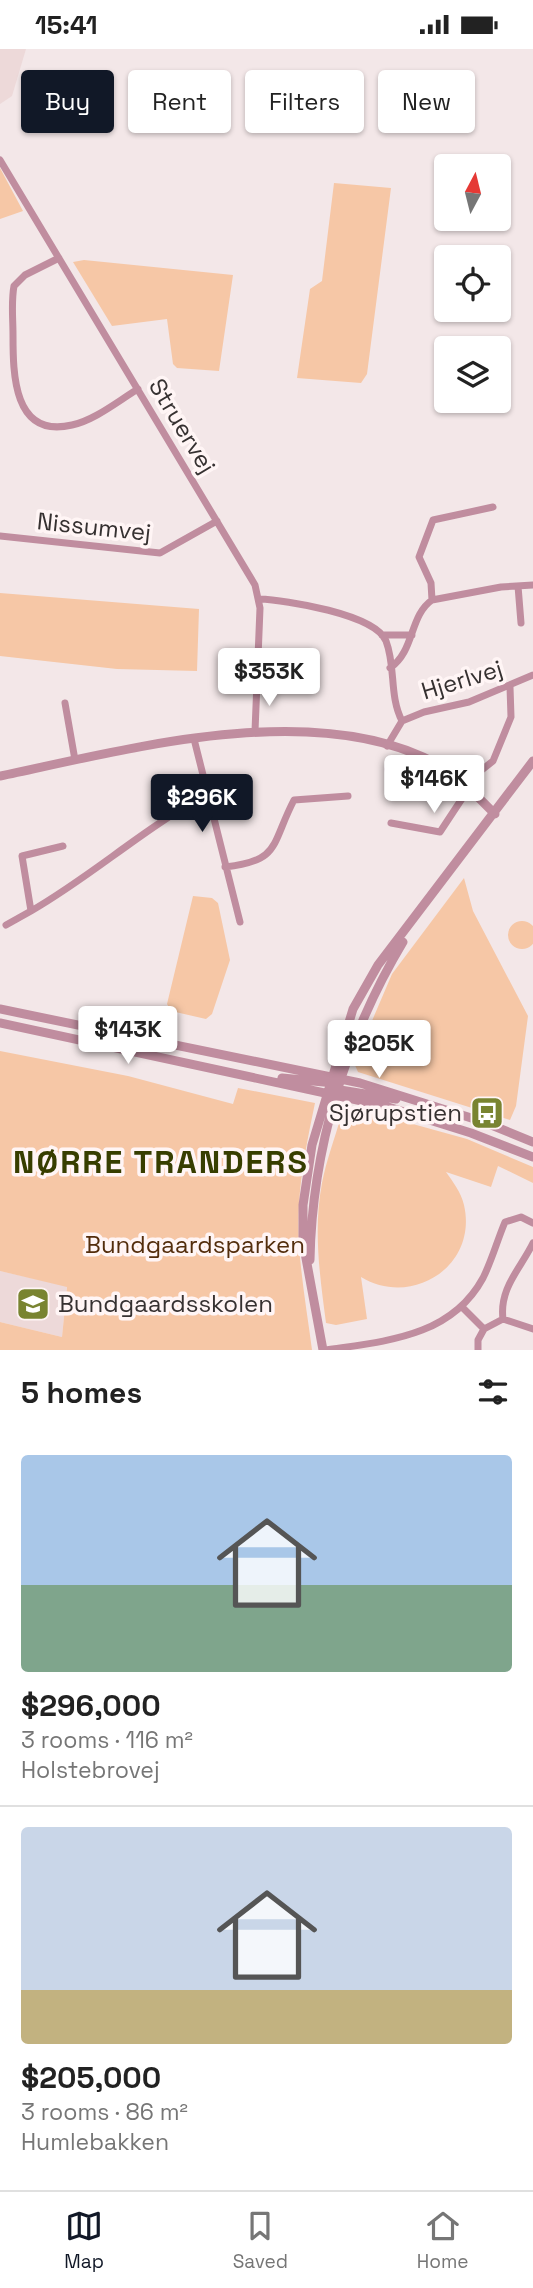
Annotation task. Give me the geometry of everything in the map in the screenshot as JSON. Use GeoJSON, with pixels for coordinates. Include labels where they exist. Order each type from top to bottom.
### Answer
{"type":"FeatureCollection","features":[{"type":"Feature","properties":{"kind":"street","name":"Struervej"},"geometry":{"type":"LineString","coordinates":[[0,160],[255,585],[259,599],[255,731]]}},
{"type":"Feature","properties":{"kind":"street"},"geometry":{"type":"LineString","coordinates":[[59,257],[25,275],[14,286],[13,376],[22,405],[30,416],[43,423],[68,426],[90,417],[138,389]]}},
{"type":"Feature","properties":{"kind":"street"},"geometry":{"type":"LineString","coordinates":[[432,600],[431,583],[419,557],[433,520],[493,507]]}},
{"type":"Feature","properties":{"kind":"street","name":"Nissumvej"},"geometry":{"type":"LineString","coordinates":[[0,535],[160,553],[217,521]]}},
{"type":"Feature","properties":{"kind":"street"},"geometry":{"type":"LineString","coordinates":[[390,668],[406,654],[424,607],[432,600],[533,585]]}},
{"type":"Feature","properties":{"kind":"street"},"geometry":{"type":"LineString","coordinates":[[518,586],[521,623]]}},
{"type":"Feature","properties":{"kind":"street"},"geometry":{"type":"LineString","coordinates":[[259,599],[330,611],[353,618],[382,635],[412,635]]}},
{"type":"Feature","properties":{"kind":"street"},"geometry":{"type":"LineString","coordinates":[[382,635],[390,668],[393,698],[402,721],[387,746]]}},
{"type":"Feature","properties":{"kind":"street","name":"Hjerlvej"},"geometry":{"type":"LineString","coordinates":[[402,721],[510,687],[533,675]]}},
{"type":"Feature","properties":{"kind":"street"},"geometry":{"type":"LineString","coordinates":[[400,814],[394,824],[440,832],[467,786],[494,761],[511,716],[510,687]]}},
{"type":"Feature","properties":{"kind":"street"},"geometry":{"type":"LineString","coordinates":[[65,703],[75,760]]}},
{"type":"Feature","properties":{"kind":"street"},"geometry":{"type":"LineString","coordinates":[[0,776],[194,739],[255,731],[314,732],[360,738],[423,757],[452,773],[495,814]]}},
{"type":"Feature","properties":{"kind":"street"},"geometry":{"type":"LineString","coordinates":[[194,739],[240,922]]}},
{"type":"Feature","properties":{"kind":"street"},"geometry":{"type":"LineString","coordinates":[[532,766],[378,965],[353,1009],[329,1085],[306,1176],[303,1242],[325,1350],[390,1339],[428,1329],[463,1308],[482,1279],[505,1222],[521,1217],[533,1223]]}},
{"type":"Feature","properties":{"kind":"street"},"geometry":{"type":"LineString","coordinates":[[6,925],[75,886],[180,808],[206,795]]}},
{"type":"Feature","properties":{"kind":"street"},"geometry":{"type":"LineString","coordinates":[[225,867],[251,864],[269,854],[294,800],[348,796]]}},
{"type":"Feature","properties":{"kind":"street"},"geometry":{"type":"LineString","coordinates":[[31,911],[22,856],[63,846]]}},
{"type":"Feature","properties":{"kind":"street"},"geometry":{"type":"LineString","coordinates":[[310,1274],[313,1198],[340,1088],[360,1023],[374,991],[418,916]]}},
{"type":"Feature","properties":{"kind":"street"},"geometry":{"type":"LineString","coordinates":[[0,1009],[340,1088],[533,1157]]}},
{"type":"Feature","properties":{"kind":"street"},"geometry":{"type":"LineString","coordinates":[[0,1023],[229,1072],[329,1085],[438,1107],[533,1142]]}},
{"type":"Feature","properties":{"kind":"street"},"geometry":{"type":"LineString","coordinates":[[503,1319],[501,1303],[524,1254],[533,1243]]}},
{"type":"Feature","properties":{"kind":"street"},"geometry":{"type":"LineString","coordinates":[[463,1308],[484,1329]]}},
{"type":"Feature","properties":{"kind":"street"},"geometry":{"type":"LineString","coordinates":[[478,1350],[484,1329],[503,1319],[533,1329]]}},
{"type":"Feature","properties":{"kind":"street"},"geometry":{"type":"LineString","coordinates":[[390,1339],[392,1350]]}},
{"type":"Feature","properties":{"kind":"shaded area"},"geometry":{"type":"Polygon","coordinates":[[[0,49],[26,49],[12,96],[0,104],[0,49]]]}},
{"type":"Feature","properties":{"kind":"shaded area"},"geometry":{"type":"Polygon","coordinates":[[[390,757],[432,769],[454,785],[454,792],[436,801],[425,801],[403,793],[394,787],[384,769],[390,757]]]}},
{"type":"Feature","properties":{"kind":"shaded area","name":"Bundgaardsskolen"},"geometry":{"type":"Polygon","coordinates":[[[0,1271],[67,1286],[62,1337],[0,1322],[0,1271]]]}},
{"type":"Feature","properties":{"kind":"green space"},"geometry":{"type":"Polygon","coordinates":[[[0,168],[23,211],[0,219],[0,168]]]}},
{"type":"Feature","properties":{"kind":"green space"},"geometry":{"type":"Polygon","coordinates":[[[334,183],[391,188],[367,374],[361,383],[297,378],[310,289],[322,281],[334,183]]]}},
{"type":"Feature","properties":{"kind":"green space"},"geometry":{"type":"Polygon","coordinates":[[[84,260],[233,275],[219,371],[177,368],[173,364],[167,319],[112,326],[73,262],[84,260]]]}},
{"type":"Feature","properties":{"kind":"green space"},"geometry":{"type":"Polygon","coordinates":[[[0,593],[199,609],[197,671],[117,669],[0,656],[0,593]]]}},
{"type":"Feature","properties":{"kind":"green space"},"geometry":{"type":"Polygon","coordinates":[[[464,878],[473,911],[528,1016],[516,1106],[510,1120],[358,1072],[354,1063],[392,974],[464,878]]]}},
{"type":"Feature","properties":{"kind":"green space"},"geometry":{"type":"Polygon","coordinates":[[[193,896],[212,898],[218,903],[230,960],[212,1014],[206,1019],[171,1011],[167,1004],[193,896]]]}},
{"type":"Feature","properties":{"kind":"green space"},"geometry":{"type":"Polygon","coordinates":[[[522,921],[532,925],[532,945],[522,949],[512,945],[508,935],[512,925],[522,921]]]}},
{"type":"Feature","properties":{"kind":"green space","name":"Bundgaardsparken"},"geometry":{"type":"Polygon","coordinates":[[[0,1051],[128,1076],[233,1104],[238,1088],[315,1103],[303,1166],[298,1223],[312,1350],[0,1350],[0,1322],[62,1337],[67,1287],[0,1271],[0,1051]]]}},
{"type":"Feature","properties":{"kind":"green space"},"geometry":{"type":"Polygon","coordinates":[[[355,1108],[467,1139],[533,1167],[533,1183],[498,1166],[491,1187],[446,1172],[463,1200],[466,1227],[461,1246],[451,1263],[420,1284],[401,1287],[381,1285],[361,1277],[367,1319],[336,1325],[326,1323],[318,1253],[319,1201],[341,1116],[355,1108]]]}},
{"type":"Feature","properties":{"kind":"place","name":"Sjørupstien"},"geometry":{"type":"Point","coordinates":[487,1113]}},
{"type":"Feature","properties":{"kind":"place","name":"Bundgaardsskolen"},"geometry":{"type":"Point","coordinates":[33,1304]}},
{"type":"Feature","properties":{"kind":"district","name":"NØRRE TRANDERS"},"geometry":{"type":"Point","coordinates":[161,1162]}}]}
